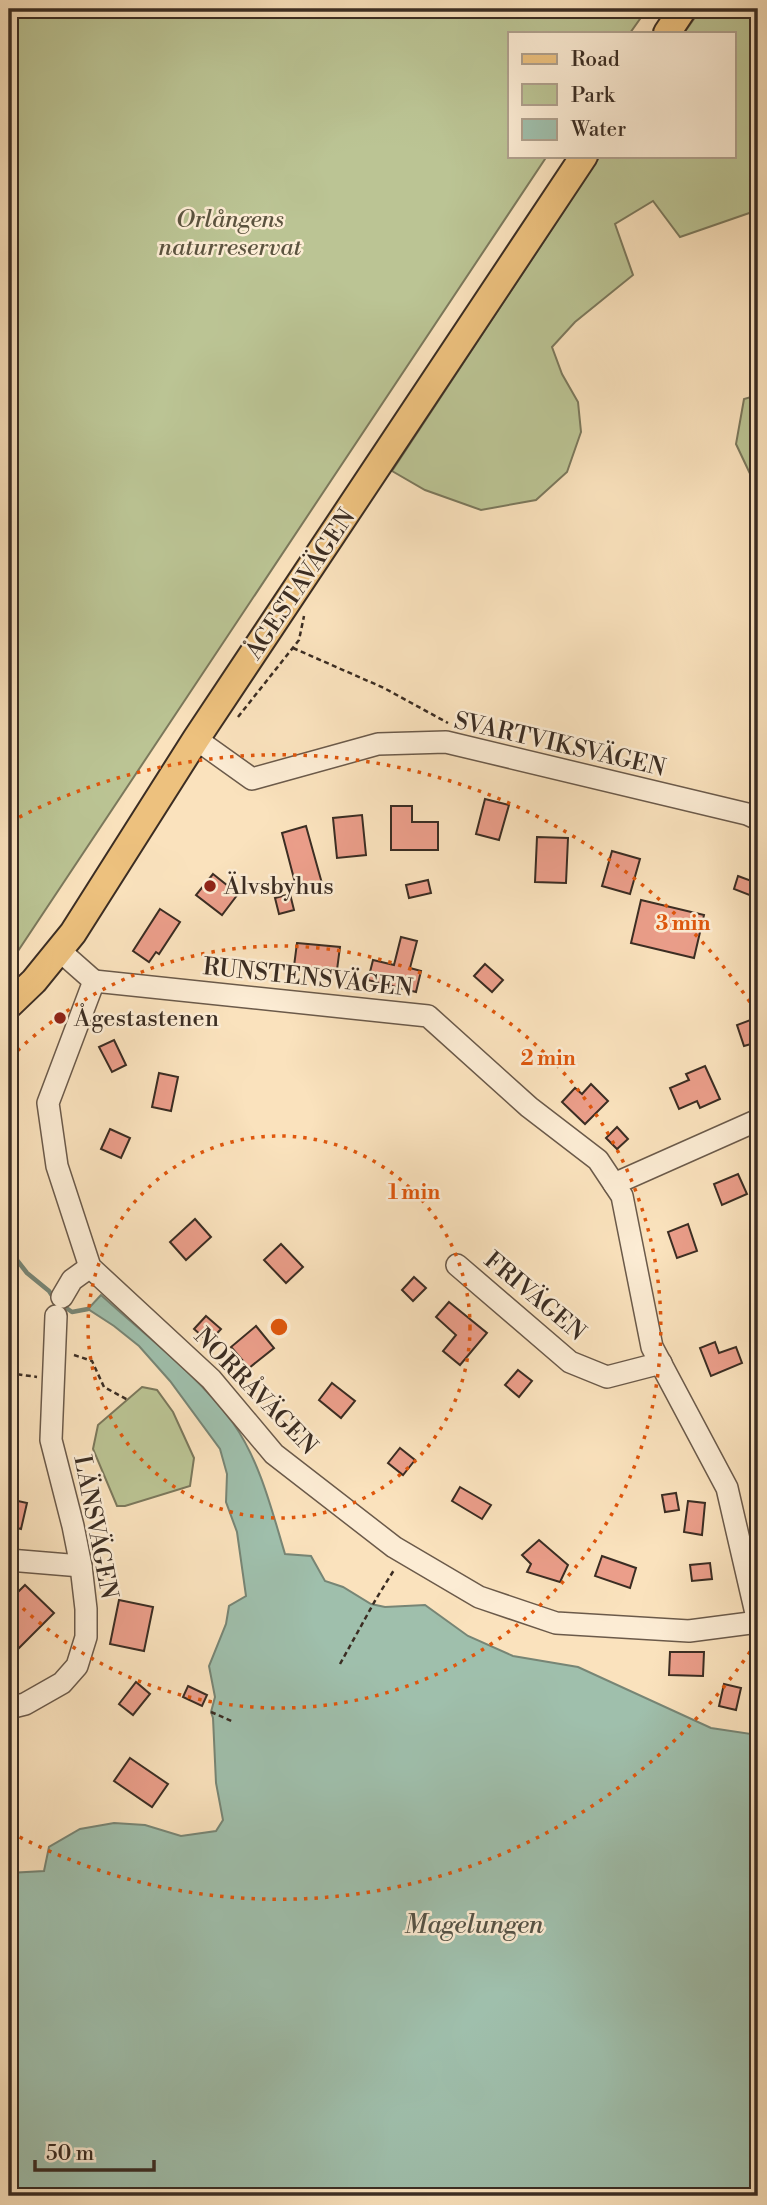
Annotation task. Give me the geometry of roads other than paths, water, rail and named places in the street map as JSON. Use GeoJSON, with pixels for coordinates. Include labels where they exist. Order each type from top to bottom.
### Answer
{"type":"FeatureCollection","features":[{"type":"Feature","properties":{"kind":"main road"},"geometry":{"type":"LineString","coordinates":[[668,32],[684,9]]}},
{"type":"Feature","properties":{"kind":"main road","name":"ÅGESTAVÄGEN"},"geometry":{"type":"LineString","coordinates":[[9,1005],[60,951],[196,739],[583,158]]}},
{"type":"Feature","properties":{"kind":"street","name":"SVARTVIKSVÄGEN"},"geometry":{"type":"LineString","coordinates":[[196,739],[252,779],[378,744],[446,742],[758,819]]}},
{"type":"Feature","properties":{"kind":"street"},"geometry":{"type":"LineString","coordinates":[[60,951],[94,981]]}},
{"type":"Feature","properties":{"kind":"street","name":"RUNSTENSVÄGEN"},"geometry":{"type":"LineString","coordinates":[[94,981],[428,1016],[529,1107],[598,1160],[622,1195],[652,1347],[727,1488],[758,1622]]}},
{"type":"Feature","properties":{"kind":"street","name":"NORRÅVÄGEN"},"geometry":{"type":"LineString","coordinates":[[94,981],[48,1103],[57,1166],[90,1267],[211,1379],[274,1454],[394,1547],[479,1597],[556,1623],[689,1631],[758,1622]]}},
{"type":"Feature","properties":{"kind":"street"},"geometry":{"type":"LineString","coordinates":[[614,1184],[758,1120]]}},
{"type":"Feature","properties":{"kind":"street","name":"FRIVÄGEN"},"geometry":{"type":"LineString","coordinates":[[457,1265],[570,1362],[607,1377],[661,1363]]}},
{"type":"Feature","properties":{"kind":"street","name":"LÄNSVÄGEN"},"geometry":{"type":"LineString","coordinates":[[9,1708],[25,1704],[62,1683],[77,1666],[86,1637],[86,1609],[73,1526],[51,1440],[54,1349],[59,1307],[72,1280],[90,1267]]}},
{"type":"Feature","properties":{"kind":"street"},"geometry":{"type":"LineString","coordinates":[[9,1560],[80,1566]]}},
{"type":"Feature","properties":{"kind":"water","name":"Magelungen"},"geometry":{"type":"Polygon","coordinates":[[[101,1295],[170,1356],[219,1405],[251,1453],[285,1554],[311,1556],[325,1581],[343,1587],[371,1604],[385,1607],[425,1605],[468,1636],[513,1656],[578,1667],[711,1728],[758,1735],[758,2196],[9,2196],[9,1873],[44,1871],[49,1847],[80,1829],[114,1823],[145,1825],[181,1836],[216,1831],[223,1820],[216,1783],[211,1712],[215,1697],[209,1666],[226,1624],[229,1606],[246,1596],[237,1532],[226,1502],[227,1474],[220,1449],[170,1381],[139,1346],[88,1309],[101,1295]]]}},
{"type":"Feature","properties":{"kind":"waterway"},"geometry":{"type":"LineString","coordinates":[[9,1250],[27,1273],[49,1291],[55,1300],[72,1312],[88,1309]]}},
{"type":"Feature","properties":{"kind":"place","name":"Älvsbyhus"},"geometry":{"type":"Point","coordinates":[210,886]}},
{"type":"Feature","properties":{"kind":"place","name":"Ågestastenen"},"geometry":{"type":"Point","coordinates":[60,1018]}},
{"type":"Feature","properties":{"kind":"park label","name":"Orlångens naturreservat"},"geometry":{"type":"Point","coordinates":[230,233]}}]}
